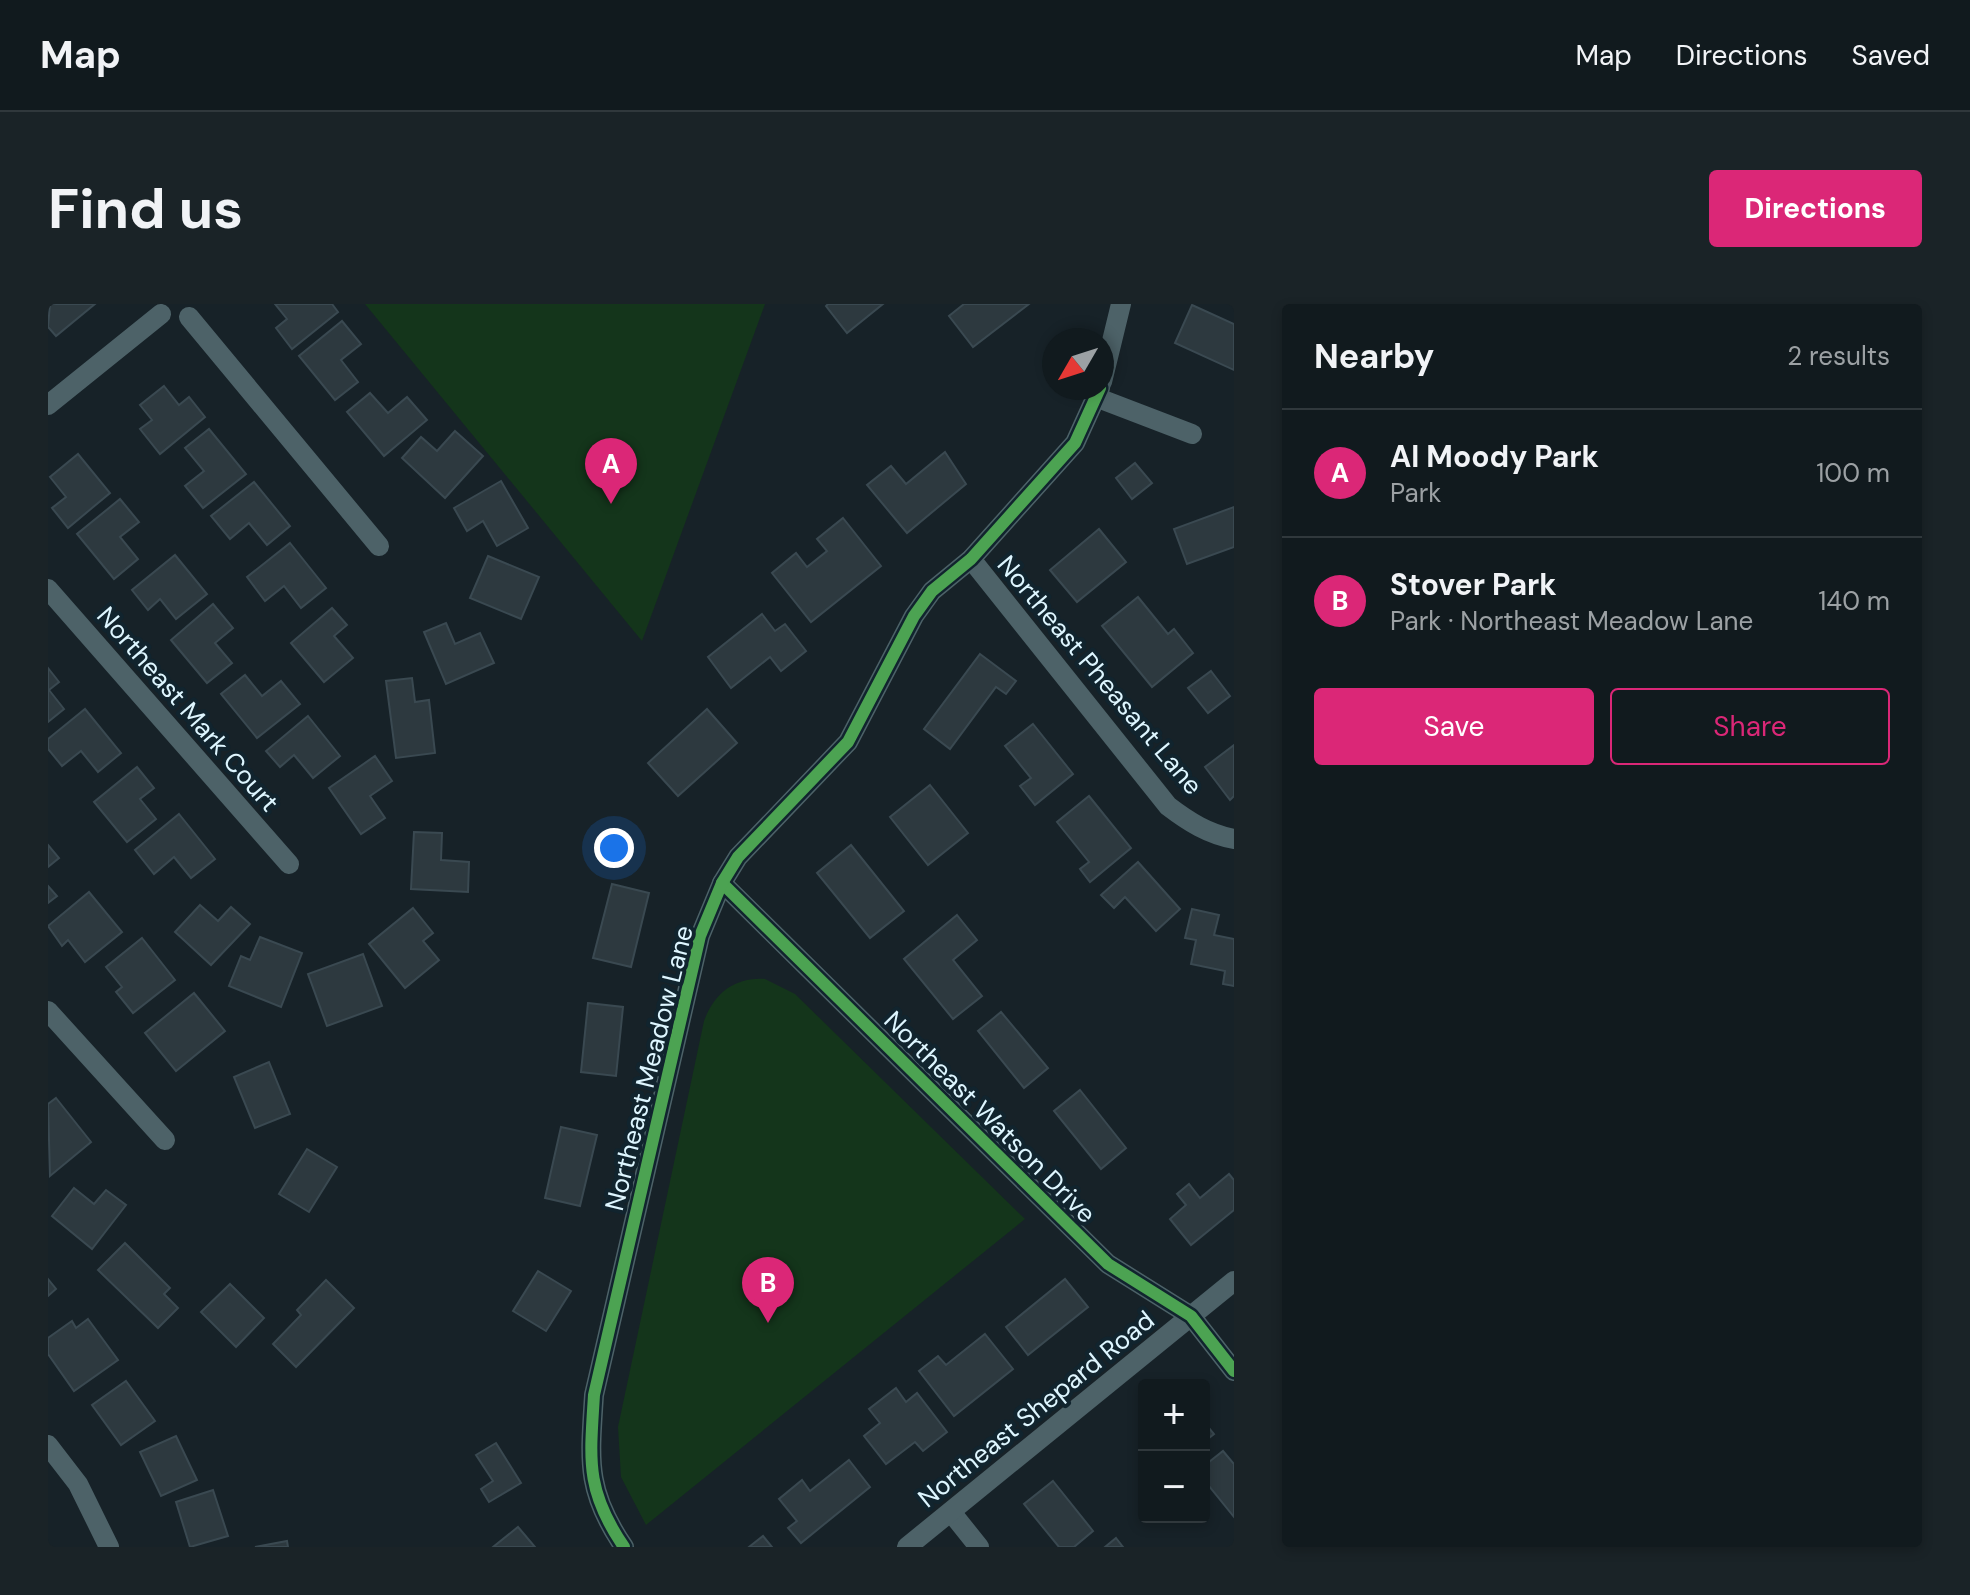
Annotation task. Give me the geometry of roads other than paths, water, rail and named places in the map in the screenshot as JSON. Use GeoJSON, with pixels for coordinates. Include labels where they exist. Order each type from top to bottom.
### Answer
{"type":"FeatureCollection","features":[{"type":"Feature","properties":{"kind":"street","name":"Northeast Meadow Lane"},"geometry":{"type":"LineString","coordinates":[[1114,332],[1121,304]]}},
{"type":"Feature","properties":{"kind":"street"},"geometry":{"type":"LineString","coordinates":[[48,405],[158,309],[171,321],[192,311],[379,546]]}},
{"type":"Feature","properties":{"kind":"street"},"geometry":{"type":"LineString","coordinates":[[1114,396],[1192,434]]}},
{"type":"Feature","properties":{"kind":"street","name":"Northeast Meadow Lane"},"geometry":{"type":"LineString","coordinates":[[624,1547],[603,1517],[589,1468],[594,1395],[700,936],[722,883],[738,857],[848,742],[914,616],[932,591],[971,559],[1075,443],[1095,400]]}},
{"type":"Feature","properties":{"kind":"street","name":"Northeast Pheasant Lane"},"geometry":{"type":"LineString","coordinates":[[971,559],[1168,806],[1191,824],[1215,835],[1234,839]]}},
{"type":"Feature","properties":{"kind":"street","name":"Northeast Mark Court"},"geometry":{"type":"LineString","coordinates":[[48,589],[289,864]]}},
{"type":"Feature","properties":{"kind":"street","name":"Northeast Watson Drive"},"geometry":{"type":"LineString","coordinates":[[722,883],[1108,1264],[1191,1316],[1234,1371]]}},
{"type":"Feature","properties":{"kind":"street"},"geometry":{"type":"LineString","coordinates":[[48,1011],[165,1140]]}},
{"type":"Feature","properties":{"kind":"street","name":"Northeast Shepard Road"},"geometry":{"type":"LineString","coordinates":[[907,1547],[1234,1281]]}},
{"type":"Feature","properties":{"kind":"street"},"geometry":{"type":"LineString","coordinates":[[49,1449],[78,1484],[109,1547]]}},
{"type":"Feature","properties":{"kind":"street"},"geometry":{"type":"LineString","coordinates":[[951,1512],[979,1547]]}},
{"type":"Feature","properties":{"kind":"place","name":"Al Moody Park"},"geometry":{"type":"Point","coordinates":[611,504]}},
{"type":"Feature","properties":{"kind":"place","name":"Stover Park"},"geometry":{"type":"Point","coordinates":[768,1323]}}]}
